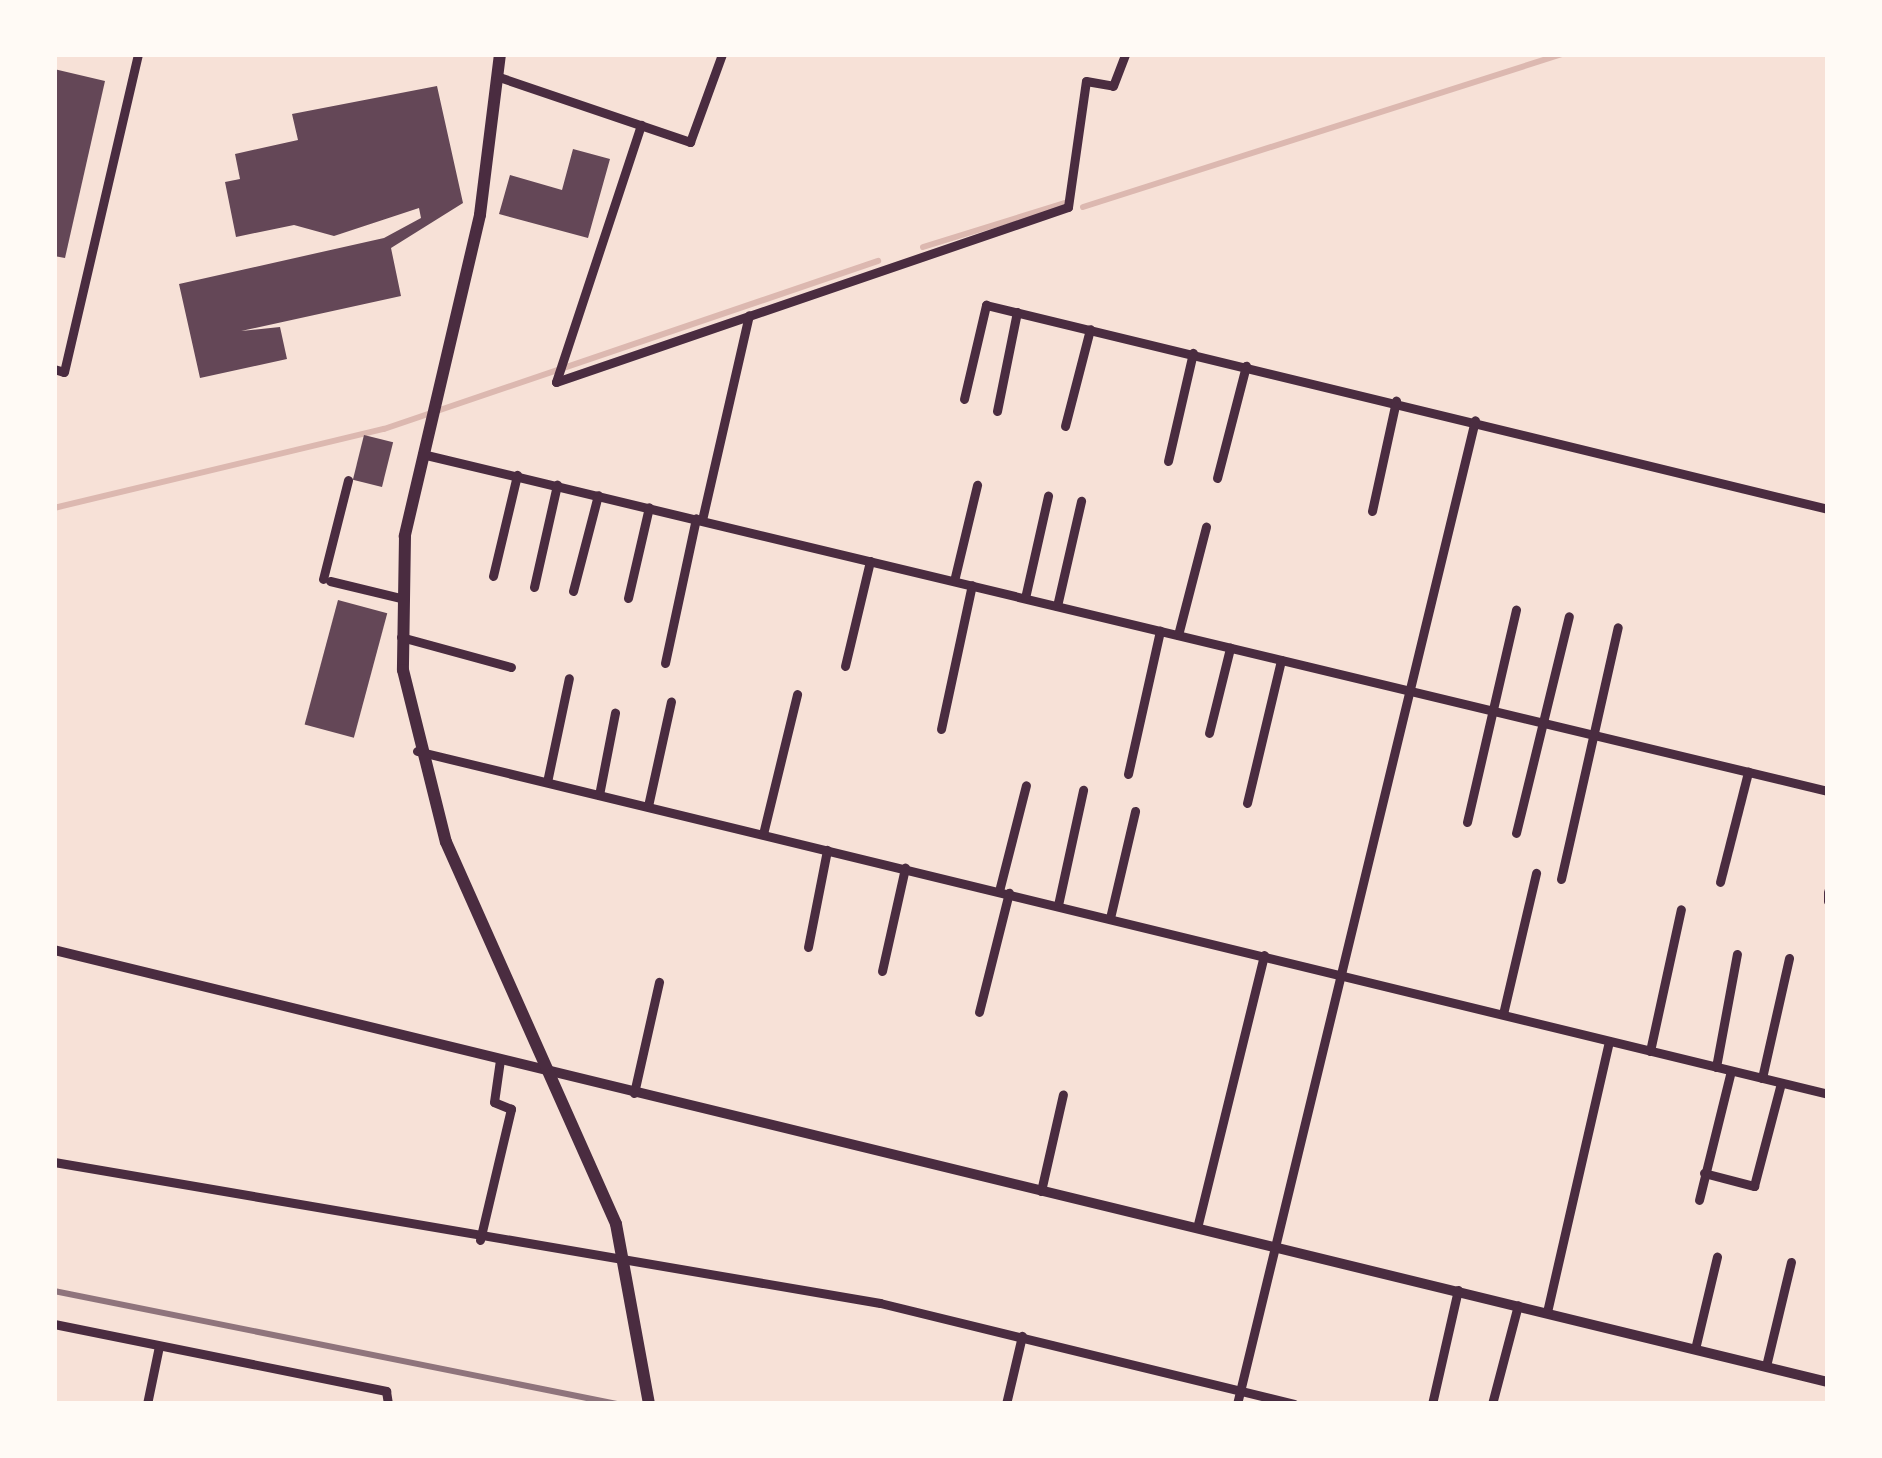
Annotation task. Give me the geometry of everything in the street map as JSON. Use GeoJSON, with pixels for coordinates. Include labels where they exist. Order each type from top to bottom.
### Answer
{"type":"FeatureCollection","features":[{"type":"Feature","properties":{"kind":"main road"},"geometry":{"type":"LineString","coordinates":[[500,54],[438,394],[422,454],[400,598],[400,637],[417,751],[630,1268],[649,1404]]}},
{"type":"Feature","properties":{"kind":"street"},"geometry":{"type":"LineString","coordinates":[[54,369],[64,372],[138,54]]}},
{"type":"Feature","properties":{"kind":"street"},"geometry":{"type":"LineString","coordinates":[[499,77],[690,142],[722,54]]}},
{"type":"Feature","properties":{"kind":"street"},"geometry":{"type":"LineString","coordinates":[[641,125],[556,382],[1068,207],[1086,80],[1112,86],[1124,54]]}},
{"type":"Feature","properties":{"kind":"street"},"geometry":{"type":"LineString","coordinates":[[964,399],[986,304],[1828,508]]}},
{"type":"Feature","properties":{"kind":"street"},"geometry":{"type":"LineString","coordinates":[[997,410],[1017,312]]}},
{"type":"Feature","properties":{"kind":"street"},"geometry":{"type":"LineString","coordinates":[[665,663],[749,315]]}},
{"type":"Feature","properties":{"kind":"street"},"geometry":{"type":"LineString","coordinates":[[1065,426],[1090,329]]}},
{"type":"Feature","properties":{"kind":"street"},"geometry":{"type":"LineString","coordinates":[[1168,461],[1193,353]]}},
{"type":"Feature","properties":{"kind":"street"},"geometry":{"type":"LineString","coordinates":[[1217,478],[1246,366]]}},
{"type":"Feature","properties":{"kind":"street"},"geometry":{"type":"LineString","coordinates":[[1372,511],[1396,401]]}},
{"type":"Feature","properties":{"kind":"street"},"geometry":{"type":"LineString","coordinates":[[1237,1404],[1415,692],[1475,420]]}},
{"type":"Feature","properties":{"kind":"street"},"geometry":{"type":"LineString","coordinates":[[422,454],[1828,791]]}},
{"type":"Feature","properties":{"kind":"street"},"geometry":{"type":"LineString","coordinates":[[493,575],[518,476]]}},
{"type":"Feature","properties":{"kind":"street"},"geometry":{"type":"LineString","coordinates":[[348,479],[326,580],[400,598]]}},
{"type":"Feature","properties":{"kind":"street"},"geometry":{"type":"LineString","coordinates":[[534,587],[557,485]]}},
{"type":"Feature","properties":{"kind":"street"},"geometry":{"type":"LineString","coordinates":[[953,581],[976,485]]}},
{"type":"Feature","properties":{"kind":"street"},"geometry":{"type":"LineString","coordinates":[[573,591],[598,495]]}},
{"type":"Feature","properties":{"kind":"street"},"geometry":{"type":"LineString","coordinates":[[1025,598],[1048,496]]}},
{"type":"Feature","properties":{"kind":"street"},"geometry":{"type":"LineString","coordinates":[[1057,606],[1081,501]]}},
{"type":"Feature","properties":{"kind":"street"},"geometry":{"type":"LineString","coordinates":[[628,598],[649,507]]}},
{"type":"Feature","properties":{"kind":"street"},"geometry":{"type":"LineString","coordinates":[[1178,635],[1206,527]]}},
{"type":"Feature","properties":{"kind":"street"},"geometry":{"type":"LineString","coordinates":[[845,666],[870,561]]}},
{"type":"Feature","properties":{"kind":"street"},"geometry":{"type":"LineString","coordinates":[[941,729],[971,585]]}},
{"type":"Feature","properties":{"kind":"street"},"geometry":{"type":"LineString","coordinates":[[1467,822],[1516,610]]}},
{"type":"Feature","properties":{"kind":"street"},"geometry":{"type":"LineString","coordinates":[[1516,833],[1569,616]]}},
{"type":"Feature","properties":{"kind":"street"},"geometry":{"type":"LineString","coordinates":[[1561,879],[1618,627]]}},
{"type":"Feature","properties":{"kind":"street"},"geometry":{"type":"LineString","coordinates":[[1128,774],[1160,631]]}},
{"type":"Feature","properties":{"kind":"street"},"geometry":{"type":"LineString","coordinates":[[400,637],[511,667]]}},
{"type":"Feature","properties":{"kind":"street"},"geometry":{"type":"LineString","coordinates":[[1209,733],[1230,648]]}},
{"type":"Feature","properties":{"kind":"street"},"geometry":{"type":"LineString","coordinates":[[1247,802],[1281,660]]}},
{"type":"Feature","properties":{"kind":"street"},"geometry":{"type":"LineString","coordinates":[[547,782],[569,678]]}},
{"type":"Feature","properties":{"kind":"street"},"geometry":{"type":"LineString","coordinates":[[763,834],[797,694]]}},
{"type":"Feature","properties":{"kind":"street"},"geometry":{"type":"LineString","coordinates":[[648,806],[671,701]]}},
{"type":"Feature","properties":{"kind":"street"},"geometry":{"type":"LineString","coordinates":[[599,795],[615,713]]}},
{"type":"Feature","properties":{"kind":"street"},"geometry":{"type":"LineString","coordinates":[[417,751],[1828,1094]]}},
{"type":"Feature","properties":{"kind":"street"},"geometry":{"type":"LineString","coordinates":[[1720,882],[1748,772]]}},
{"type":"Feature","properties":{"kind":"street"},"geometry":{"type":"LineString","coordinates":[[979,1012],[1026,785]]}},
{"type":"Feature","properties":{"kind":"street"},"geometry":{"type":"LineString","coordinates":[[1058,905],[1083,790]]}},
{"type":"Feature","properties":{"kind":"street"},"geometry":{"type":"LineString","coordinates":[[1110,918],[1135,812]]}},
{"type":"Feature","properties":{"kind":"street"},"geometry":{"type":"LineString","coordinates":[[808,946],[827,850]]}},
{"type":"Feature","properties":{"kind":"street"},"geometry":{"type":"LineString","coordinates":[[882,970],[904,868]]}},
{"type":"Feature","properties":{"kind":"street"},"geometry":{"type":"LineString","coordinates":[[1503,1014],[1536,873]]}},
{"type":"Feature","properties":{"kind":"street"},"geometry":{"type":"LineString","coordinates":[[1650,1051],[1681,909]]}},
{"type":"Feature","properties":{"kind":"street"},"geometry":{"type":"LineString","coordinates":[[54,950],[1828,1382]]}},
{"type":"Feature","properties":{"kind":"street"},"geometry":{"type":"LineString","coordinates":[[1716,1067],[1737,954]]}},
{"type":"Feature","properties":{"kind":"street"},"geometry":{"type":"LineString","coordinates":[[1197,1228],[1264,955]]}},
{"type":"Feature","properties":{"kind":"street"},"geometry":{"type":"LineString","coordinates":[[1762,1078],[1789,958]]}},
{"type":"Feature","properties":{"kind":"street"},"geometry":{"type":"LineString","coordinates":[[634,1093],[659,982]]}},
{"type":"Feature","properties":{"kind":"street"},"geometry":{"type":"LineString","coordinates":[[1547,1312],[1609,1041]]}},
{"type":"Feature","properties":{"kind":"street"},"geometry":{"type":"LineString","coordinates":[[480,1240],[511,1109],[494,1102],[500,1060]]}},
{"type":"Feature","properties":{"kind":"street"},"geometry":{"type":"LineString","coordinates":[[1699,1200],[1731,1071]]}},
{"type":"Feature","properties":{"kind":"street"},"geometry":{"type":"LineString","coordinates":[[1704,1173],[1754,1186],[1781,1083]]}},
{"type":"Feature","properties":{"kind":"street"},"geometry":{"type":"LineString","coordinates":[[1041,1191],[1063,1094]]}},
{"type":"Feature","properties":{"kind":"street"},"geometry":{"type":"LineString","coordinates":[[54,1162],[630,1268],[880,1303],[1294,1404]]}},
{"type":"Feature","properties":{"kind":"street"},"geometry":{"type":"LineString","coordinates":[[1695,1349],[1717,1257]]}},
{"type":"Feature","properties":{"kind":"street"},"geometry":{"type":"LineString","coordinates":[[1766,1366],[1791,1262]]}},
{"type":"Feature","properties":{"kind":"street"},"geometry":{"type":"LineString","coordinates":[[1432,1404],[1458,1291]]}},
{"type":"Feature","properties":{"kind":"street"},"geometry":{"type":"LineString","coordinates":[[1492,1404],[1518,1305]]}},
{"type":"Feature","properties":{"kind":"street"},"geometry":{"type":"LineString","coordinates":[[55,1328],[386,1391],[388,1404]]}},
{"type":"Feature","properties":{"kind":"street"},"geometry":{"type":"LineString","coordinates":[[1006,1404],[1022,1336]]}},
{"type":"Feature","properties":{"kind":"street"},"geometry":{"type":"LineString","coordinates":[[147,1404],[159,1346]]}},
{"type":"Feature","properties":{"kind":"building"},"geometry":{"type":"Polygon","coordinates":[[[54,69],[105,81],[65,258],[54,256],[54,69]]]}},
{"type":"Feature","properties":{"kind":"building"},"geometry":{"type":"Polygon","coordinates":[[[437,86],[463,203],[391,248],[401,296],[241,331],[280,327],[287,359],[200,378],[179,284],[384,238],[421,218],[419,208],[334,236],[294,225],[236,237],[225,182],[240,179],[235,154],[298,140],[292,114],[437,86]]]}},
{"type":"Feature","properties":{"kind":"building"},"geometry":{"type":"Polygon","coordinates":[[[573,149],[610,159],[588,238],[499,214],[510,175],[562,190],[573,149]]]}},
{"type":"Feature","properties":{"kind":"building"},"geometry":{"type":"Polygon","coordinates":[[[364,435],[393,442],[382,487],[353,480],[364,435]]]}},
{"type":"Feature","properties":{"kind":"building"},"geometry":{"type":"Polygon","coordinates":[[[338,600],[387,613],[354,738],[305,725],[338,600]]]}},
{"type":"Feature","properties":{"kind":"waterway"},"geometry":{"type":"LineString","coordinates":[[1083,207],[1562,54]]}},
{"type":"Feature","properties":{"kind":"waterway"},"geometry":{"type":"LineString","coordinates":[[923,247],[1065,203]]}},
{"type":"Feature","properties":{"kind":"waterway"},"geometry":{"type":"LineString","coordinates":[[54,508],[384,429],[878,261]]}},
{"type":"Feature","properties":{"kind":"railway"},"geometry":{"type":"LineString","coordinates":[[54,1291],[617,1404]]}}]}
